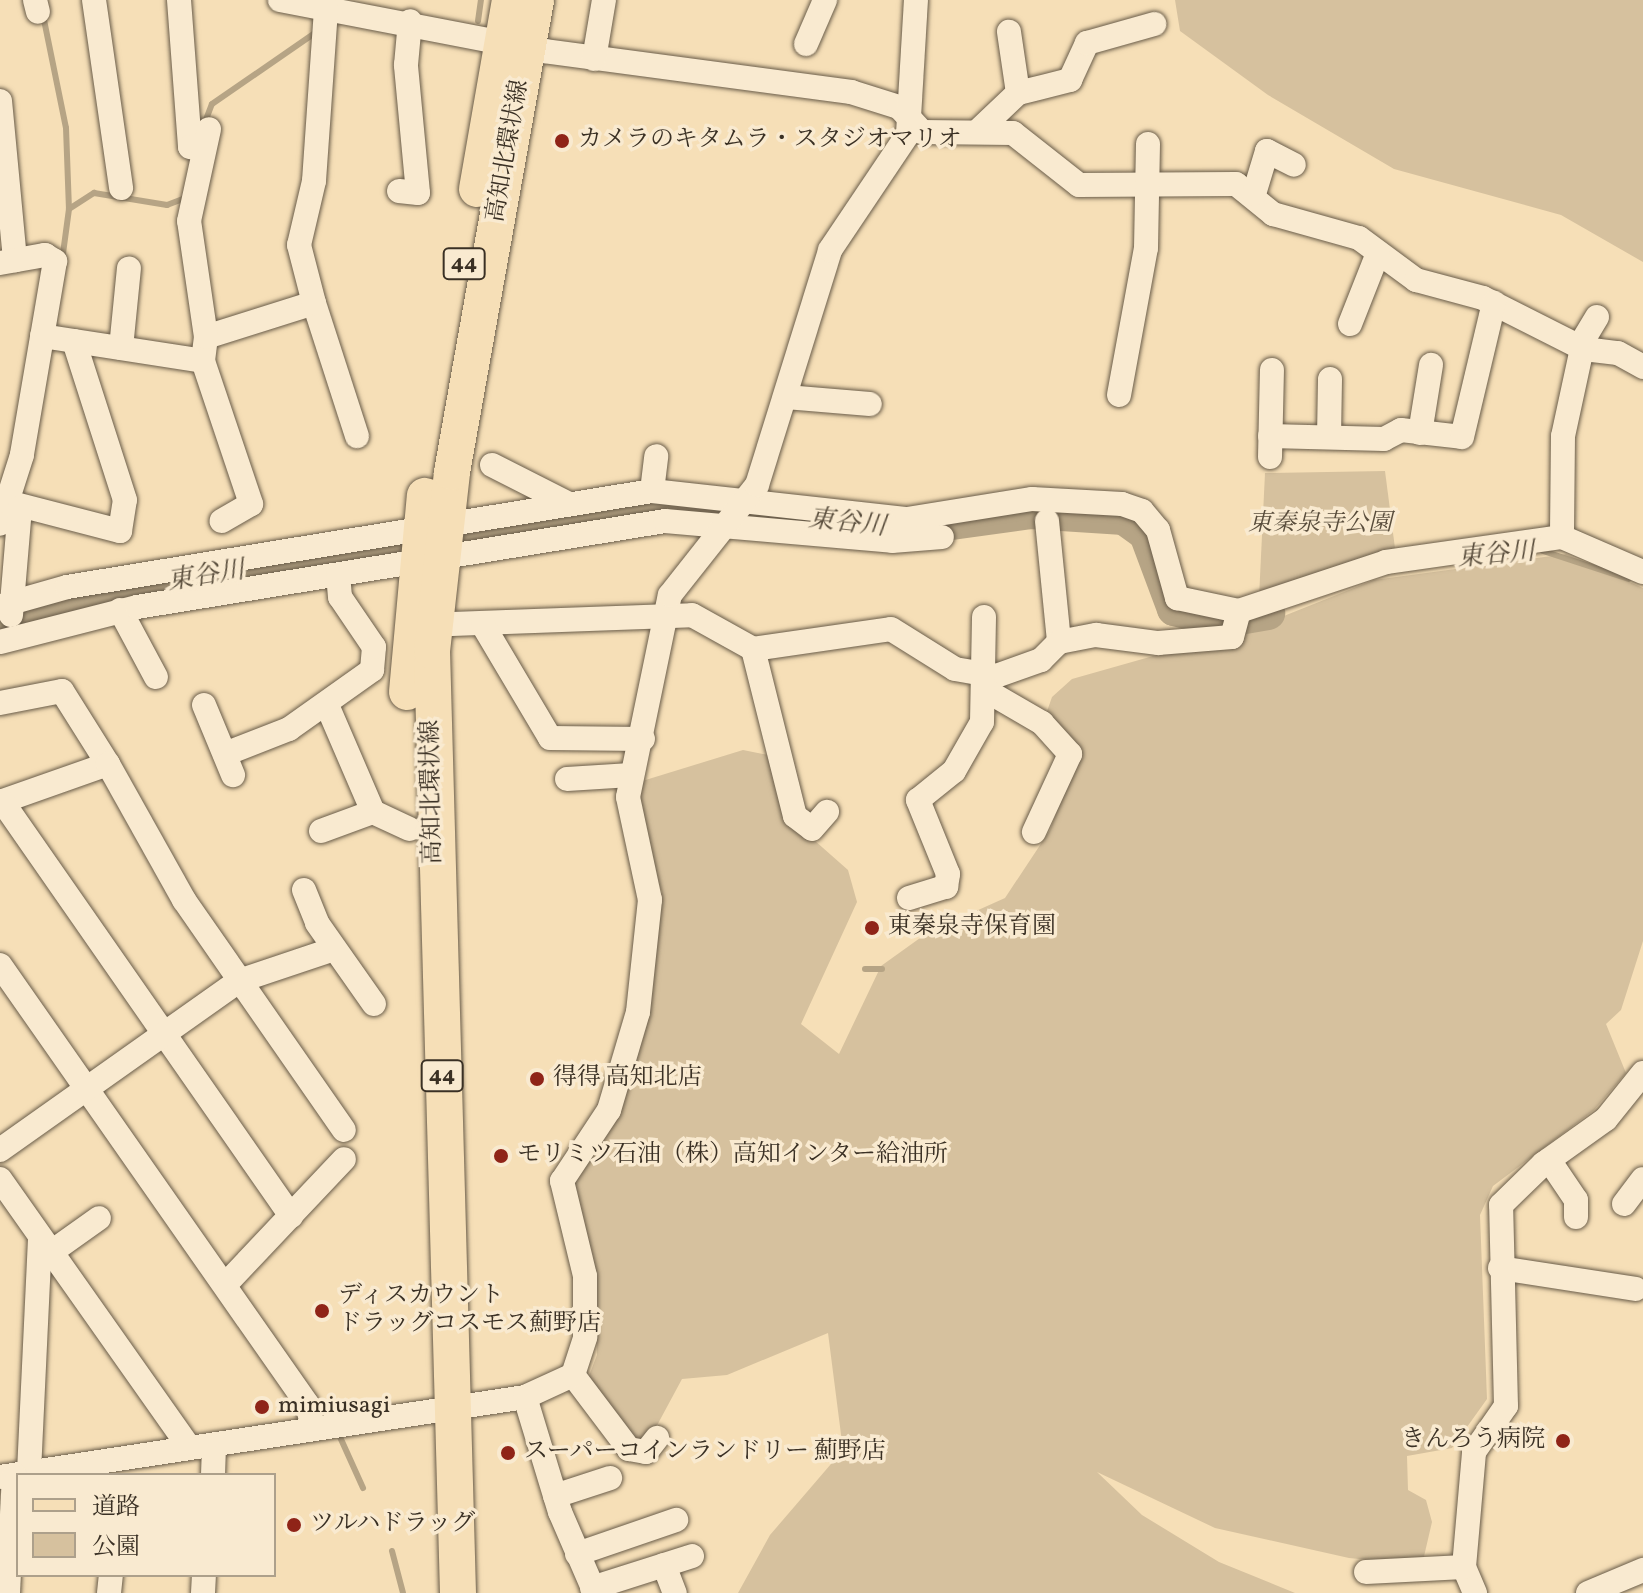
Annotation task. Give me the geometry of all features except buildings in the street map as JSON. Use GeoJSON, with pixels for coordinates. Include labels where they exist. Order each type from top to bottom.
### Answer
{"type":"FeatureCollection","features":[{"type":"Feature","properties":{"kind":"main road","name":"高知北環状線"},"geometry":{"type":"LineString","coordinates":[[458,1593],[440,1410],[409,829],[430,545],[515,43],[510,0]]}},
{"type":"Feature","properties":{"kind":"main road","name":"高知北環状線"},"geometry":{"type":"LineString","coordinates":[[515,43],[536,0]]}},
{"type":"Feature","properties":{"kind":"main road","name":"高知北環状線"},"geometry":{"type":"LineString","coordinates":[[430,545],[440,1410],[433,1593]]}},
{"type":"Feature","properties":{"kind":"street"},"geometry":{"type":"LineString","coordinates":[[94,0],[121,188]]}},
{"type":"Feature","properties":{"kind":"street"},"geometry":{"type":"LineString","coordinates":[[179,0],[201,142],[189,221],[205,349],[251,504],[222,521]]}},
{"type":"Feature","properties":{"kind":"street"},"geometry":{"type":"LineString","coordinates":[[280,0],[410,21],[594,59],[834,88],[899,107],[922,132],[980,117],[1018,93],[1070,80],[1087,43],[1154,24]]}},
{"type":"Feature","properties":{"kind":"street"},"geometry":{"type":"LineString","coordinates":[[594,59],[604,0]]}},
{"type":"Feature","properties":{"kind":"street"},"geometry":{"type":"LineString","coordinates":[[806,44],[825,0]]}},
{"type":"Feature","properties":{"kind":"street"},"geometry":{"type":"LineString","coordinates":[[40,1473],[117,1467],[202,1446],[525,1397],[573,1375],[585,1337],[585,1276],[563,1175],[609,1110],[626,1061],[650,900],[627,812],[631,775],[643,739],[665,616],[673,586],[748,498],[786,397],[830,250],[894,162],[909,118],[916,0]]}},
{"type":"Feature","properties":{"kind":"street"},"geometry":{"type":"LineString","coordinates":[[326,8],[359,31]]}},
{"type":"Feature","properties":{"kind":"street"},"geometry":{"type":"LineString","coordinates":[[326,8],[314,181],[299,245],[314,303],[357,436]]}},
{"type":"Feature","properties":{"kind":"street"},"geometry":{"type":"LineString","coordinates":[[399,191],[418,193],[406,65],[410,21]]}},
{"type":"Feature","properties":{"kind":"street"},"geometry":{"type":"LineString","coordinates":[[1009,32],[1018,93]]}},
{"type":"Feature","properties":{"kind":"street"},"geometry":{"type":"LineString","coordinates":[[0,101],[7,262],[45,255],[55,261],[57,338],[8,511],[9,640],[120,610],[338,576],[567,503],[652,491],[748,498],[907,519],[1032,499],[1122,504],[1142,511],[1158,530],[1177,598],[1236,620],[1386,562],[1562,537],[1639,564]]}},
{"type":"Feature","properties":{"kind":"street"},"geometry":{"type":"LineString","coordinates":[[980,117],[1013,133],[1079,185],[1150,188],[1225,182],[1254,194],[1273,214],[1359,238],[1416,280],[1494,303],[1584,349],[1618,353],[1643,367]]}},
{"type":"Feature","properties":{"kind":"street"},"geometry":{"type":"LineString","coordinates":[[1125,393],[1150,188],[1148,144]]}},
{"type":"Feature","properties":{"kind":"street"},"geometry":{"type":"LineString","coordinates":[[1254,194],[1267,151],[1294,165]]}},
{"type":"Feature","properties":{"kind":"street"},"geometry":{"type":"LineString","coordinates":[[1350,324],[1378,253]]}},
{"type":"Feature","properties":{"kind":"street"},"geometry":{"type":"LineString","coordinates":[[121,348],[129,268]]}},
{"type":"Feature","properties":{"kind":"street"},"geometry":{"type":"LineString","coordinates":[[57,338],[121,348],[205,349],[314,303]]}},
{"type":"Feature","properties":{"kind":"street"},"geometry":{"type":"LineString","coordinates":[[1272,370],[1270,447],[1329,437],[1420,433],[1462,437],[1494,303]]}},
{"type":"Feature","properties":{"kind":"street"},"geometry":{"type":"LineString","coordinates":[[1562,537],[1563,436],[1584,349],[1597,317]]}},
{"type":"Feature","properties":{"kind":"street"},"geometry":{"type":"LineString","coordinates":[[8,511],[120,531],[125,500],[57,338]]}},
{"type":"Feature","properties":{"kind":"street"},"geometry":{"type":"LineString","coordinates":[[1420,433],[1431,365]]}},
{"type":"Feature","properties":{"kind":"street"},"geometry":{"type":"LineString","coordinates":[[1329,437],[1330,379]]}},
{"type":"Feature","properties":{"kind":"street"},"geometry":{"type":"LineString","coordinates":[[786,397],[870,404]]}},
{"type":"Feature","properties":{"kind":"street"},"geometry":{"type":"LineString","coordinates":[[652,491],[656,456]]}},
{"type":"Feature","properties":{"kind":"street"},"geometry":{"type":"LineString","coordinates":[[492,465],[567,503]]}},
{"type":"Feature","properties":{"kind":"street"},"geometry":{"type":"LineString","coordinates":[[7,604],[430,545],[665,521],[730,522],[892,541],[942,537]]}},
{"type":"Feature","properties":{"kind":"street"},"geometry":{"type":"LineString","coordinates":[[1047,521],[1059,642]]}},
{"type":"Feature","properties":{"kind":"street"},"geometry":{"type":"LineString","coordinates":[[204,705],[229,765],[327,705],[372,670],[374,647],[340,597],[338,576]]}},
{"type":"Feature","properties":{"kind":"street"},"geometry":{"type":"LineString","coordinates":[[120,610],[156,677]]}},
{"type":"Feature","properties":{"kind":"street"},"geometry":{"type":"LineString","coordinates":[[452,624],[665,616],[705,618],[753,649],[891,629],[955,669],[986,683],[1042,723],[1070,754],[1034,832]]}},
{"type":"Feature","properties":{"kind":"street"},"geometry":{"type":"LineString","coordinates":[[909,898],[946,887],[948,874],[918,800],[966,755],[986,683],[984,617]]}},
{"type":"Feature","properties":{"kind":"street"},"geometry":{"type":"LineString","coordinates":[[986,683],[1030,666],[1059,642],[1096,635],[1158,643],[1232,637],[1236,620]]}},
{"type":"Feature","properties":{"kind":"street"},"geometry":{"type":"LineString","coordinates":[[483,625],[550,738],[643,739]]}},
{"type":"Feature","properties":{"kind":"street"},"geometry":{"type":"LineString","coordinates":[[753,649],[795,816],[812,829],[827,812]]}},
{"type":"Feature","properties":{"kind":"street"},"geometry":{"type":"LineString","coordinates":[[0,703],[62,691],[108,764],[184,900],[344,1130]]}},
{"type":"Feature","properties":{"kind":"street"},"geometry":{"type":"LineString","coordinates":[[327,705],[373,812],[409,829]]}},
{"type":"Feature","properties":{"kind":"street"},"geometry":{"type":"LineString","coordinates":[[108,764],[1,802],[291,1216]]}},
{"type":"Feature","properties":{"kind":"street"},"geometry":{"type":"LineString","coordinates":[[567,779],[631,775]]}},
{"type":"Feature","properties":{"kind":"street"},"geometry":{"type":"LineString","coordinates":[[321,831],[373,812]]}},
{"type":"Feature","properties":{"kind":"street"},"geometry":{"type":"LineString","coordinates":[[304,890],[334,949],[374,1004]]}},
{"type":"Feature","properties":{"kind":"street"},"geometry":{"type":"LineString","coordinates":[[0,1150],[166,1036],[239,981],[334,949]]}},
{"type":"Feature","properties":{"kind":"street"},"geometry":{"type":"LineString","coordinates":[[0,965],[307,1404],[313,1428]]}},
{"type":"Feature","properties":{"kind":"street"},"geometry":{"type":"LineString","coordinates":[[1475,1593],[1464,1567],[1474,1452],[1506,1406],[1500,1268],[1501,1205],[1549,1160],[1606,1119],[1641,1079]]}},
{"type":"Feature","properties":{"kind":"street"},"geometry":{"type":"LineString","coordinates":[[225,1285],[344,1159]]}},
{"type":"Feature","properties":{"kind":"street"},"geometry":{"type":"LineString","coordinates":[[1549,1160],[1576,1200],[1576,1217]]}},
{"type":"Feature","properties":{"kind":"street"},"geometry":{"type":"LineString","coordinates":[[0,1179],[45,1246],[202,1446],[212,1473]]}},
{"type":"Feature","properties":{"kind":"street"},"geometry":{"type":"LineString","coordinates":[[1624,1204],[1643,1179]]}},
{"type":"Feature","properties":{"kind":"street"},"geometry":{"type":"LineString","coordinates":[[45,1246],[99,1218]]}},
{"type":"Feature","properties":{"kind":"street"},"geometry":{"type":"LineString","coordinates":[[8,1593],[14,1475],[45,1246]]}},
{"type":"Feature","properties":{"kind":"street"},"geometry":{"type":"LineString","coordinates":[[1500,1268],[1635,1289]]}},
{"type":"Feature","properties":{"kind":"street"},"geometry":{"type":"LineString","coordinates":[[573,1375],[629,1449],[646,1452],[657,1438]]}},
{"type":"Feature","properties":{"kind":"street"},"geometry":{"type":"LineString","coordinates":[[525,1397],[555,1496],[594,1590],[692,1556]]}},
{"type":"Feature","properties":{"kind":"street"},"geometry":{"type":"LineString","coordinates":[[555,1496],[610,1478]]}},
{"type":"Feature","properties":{"kind":"street"},"geometry":{"type":"LineString","coordinates":[[577,1554],[676,1520]]}},
{"type":"Feature","properties":{"kind":"street"},"geometry":{"type":"LineString","coordinates":[[664,1565],[675,1593]]}},
{"type":"Feature","properties":{"kind":"street"},"geometry":{"type":"LineString","coordinates":[[1366,1572],[1464,1567]]}},
{"type":"Feature","properties":{"kind":"street"},"geometry":{"type":"LineString","coordinates":[[1588,1593],[1643,1570]]}},
{"type":"Feature","properties":{"kind":"green space"},"geometry":{"type":"Polygon","coordinates":[[[1175,0],[1643,0],[1643,262],[1561,215],[1394,169],[1268,95],[1180,31],[1175,0]]]}},
{"type":"Feature","properties":{"kind":"green space","name":"東秦泉寺公園"},"geometry":{"type":"Polygon","coordinates":[[[1385,471],[1396,556],[1259,598],[1265,473],[1385,471]]]}},
{"type":"Feature","properties":{"kind":"green space"},"geometry":{"type":"Polygon","coordinates":[[[1566,554],[1643,588],[1643,941],[1621,1010],[1606,1024],[1626,1073],[1594,1110],[1493,1186],[1480,1215],[1487,1399],[1452,1448],[1407,1456],[1408,1490],[1426,1500],[1432,1522],[1422,1565],[1349,1558],[1215,1528],[1097,1472],[1142,1515],[1219,1562],[1295,1593],[738,1593],[770,1535],[843,1450],[828,1333],[727,1375],[682,1379],[647,1444],[635,1444],[587,1381],[597,1355],[593,1256],[573,1191],[578,1163],[621,1112],[662,892],[643,846],[639,782],[743,750],[773,756],[814,840],[848,870],[857,902],[801,1024],[839,1054],[881,966],[927,933],[1005,898],[1050,830],[1078,752],[1044,720],[1052,697],[1072,679],[1259,626],[1374,580],[1566,554]]]}},
{"type":"Feature","properties":{"kind":"waterway"},"geometry":{"type":"LineString","coordinates":[[478,21],[481,0]]}},
{"type":"Feature","properties":{"kind":"waterway"},"geometry":{"type":"LineString","coordinates":[[43,15],[66,128],[69,209],[62,261]]}},
{"type":"Feature","properties":{"kind":"waterway"},"geometry":{"type":"LineString","coordinates":[[205,122],[212,104],[315,33]]}},
{"type":"Feature","properties":{"kind":"waterway"},"geometry":{"type":"LineString","coordinates":[[69,209],[94,193],[167,205],[185,198]]}},
{"type":"Feature","properties":{"kind":"waterway","name":"東谷川"},"geometry":{"type":"LineString","coordinates":[[0,621],[159,584],[540,523],[681,505],[721,510]]}},
{"type":"Feature","properties":{"kind":"waterway","name":"東谷川"},"geometry":{"type":"LineString","coordinates":[[901,530],[1030,512],[1124,518],[1146,534],[1174,609],[1222,621],[1268,613]]}},
{"type":"Feature","properties":{"kind":"waterway","name":"東谷川"},"geometry":{"type":"LineString","coordinates":[[1543,551],[1629,579]]}},
{"type":"Feature","properties":{"kind":"waterway"},"geometry":{"type":"LineString","coordinates":[[865,969],[882,969]]}},
{"type":"Feature","properties":{"kind":"waterway"},"geometry":{"type":"LineString","coordinates":[[340,1437],[363,1488]]}},
{"type":"Feature","properties":{"kind":"waterway"},"geometry":{"type":"LineString","coordinates":[[392,1551],[403,1593]]}},
{"type":"Feature","properties":{"kind":"place","name":"カメラのキタムラ・スタジオマリオ"},"geometry":{"type":"Point","coordinates":[562,141]}},
{"type":"Feature","properties":{"kind":"place","name":"東秦泉寺保育園"},"geometry":{"type":"Point","coordinates":[872,928]}},
{"type":"Feature","properties":{"kind":"place","name":"得得 高知北店"},"geometry":{"type":"Point","coordinates":[537,1079]}},
{"type":"Feature","properties":{"kind":"place","name":"モリミツ石油（株）高知インター給油所"},"geometry":{"type":"Point","coordinates":[501,1156]}},
{"type":"Feature","properties":{"kind":"place","name":"ディスカウント ドラッグコスモス薊野店"},"geometry":{"type":"Point","coordinates":[322,1311]}},
{"type":"Feature","properties":{"kind":"place","name":"mimiusagi"},"geometry":{"type":"Point","coordinates":[262,1407]}},
{"type":"Feature","properties":{"kind":"place","name":"きんろう病院"},"geometry":{"type":"Point","coordinates":[1563,1441]}},
{"type":"Feature","properties":{"kind":"place","name":"スーパーコインランドリー 薊野店"},"geometry":{"type":"Point","coordinates":[508,1453]}},
{"type":"Feature","properties":{"kind":"place","name":"ツルハドラッグ"},"geometry":{"type":"Point","coordinates":[294,1525]}}]}
